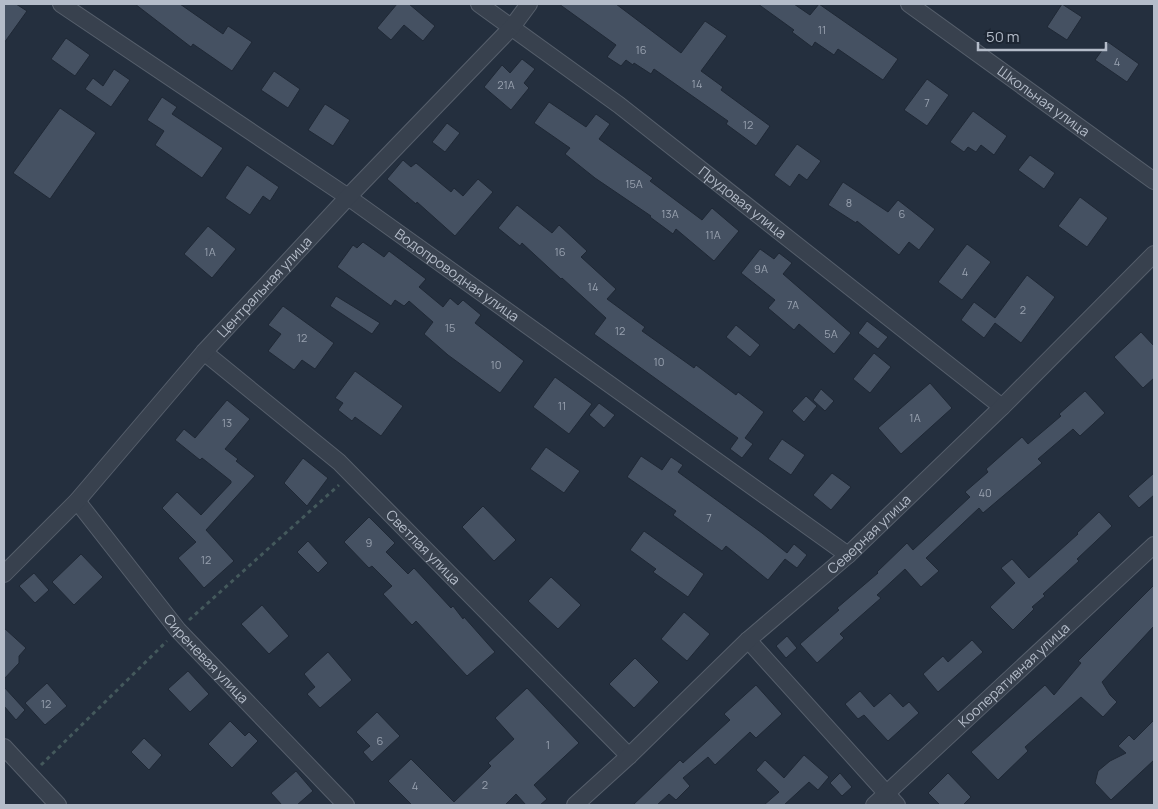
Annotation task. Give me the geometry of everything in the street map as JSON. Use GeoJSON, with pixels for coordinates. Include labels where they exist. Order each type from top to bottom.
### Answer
{"type":"FeatureCollection","features":[{"type":"Feature","properties":{"kind":"street","name":"Водопроводная улица"},"geometry":{"type":"LineString","coordinates":[[60,4],[348,197],[848,555]]}},
{"type":"Feature","properties":{"kind":"street","name":"Прудовая улица"},"geometry":{"type":"LineString","coordinates":[[479,4],[619,105],[1002,407]]}},
{"type":"Feature","properties":{"kind":"street","name":"Центральная улица"},"geometry":{"type":"LineString","coordinates":[[4,574],[77,501],[204,352],[348,197],[512,26],[529,4]]}},
{"type":"Feature","properties":{"kind":"street","name":"Школьная улица"},"geometry":{"type":"LineString","coordinates":[[909,4],[1154,180]]}},
{"type":"Feature","properties":{"kind":"street","name":"Северная улица"},"geometry":{"type":"LineString","coordinates":[[574,805],[629,756],[748,640],[848,555],[1002,407],[1154,254]]}},
{"type":"Feature","properties":{"kind":"street","name":"Светлая улица"},"geometry":{"type":"LineString","coordinates":[[204,352],[339,462],[629,756]]}},
{"type":"Feature","properties":{"kind":"street","name":"Сиреневая улица"},"geometry":{"type":"LineString","coordinates":[[77,501],[178,630],[346,805]]}},
{"type":"Feature","properties":{"kind":"street","name":"Кооперативная улица"},"geometry":{"type":"LineString","coordinates":[[874,805],[892,800],[1154,545]]}},
{"type":"Feature","properties":{"kind":"street"},"geometry":{"type":"LineString","coordinates":[[748,640],[892,800]]}},
{"type":"Feature","properties":{"kind":"street"},"geometry":{"type":"LineString","coordinates":[[4,747],[58,805]]}},
{"type":"Feature","properties":{"kind":"building"},"geometry":{"type":"Polygon","coordinates":[[[4,4],[16,4],[27,11],[4,43],[4,4]]]}},
{"type":"Feature","properties":{"kind":"building"},"geometry":{"type":"Polygon","coordinates":[[[135,4],[180,4],[223,34],[228,26],[252,42],[232,71],[193,44],[191,47],[135,4]]]}},
{"type":"Feature","properties":{"kind":"building"},"geometry":{"type":"Polygon","coordinates":[[[397,4],[409,4],[435,26],[423,41],[404,25],[391,40],[377,28],[397,4]]]}},
{"type":"Feature","properties":{"kind":"building"},"geometry":{"type":"Polygon","coordinates":[[[559,4],[616,4],[681,53],[705,21],[727,36],[701,71],[723,87],[721,90],[770,126],[756,146],[726,124],[728,121],[654,69],[651,74],[634,63],[633,65],[626,60],[621,66],[607,57],[616,45],[559,4]]]}},
{"type":"Feature","properties":{"kind":"building"},"geometry":{"type":"Polygon","coordinates":[[[758,4],[794,4],[810,15],[819,4],[898,59],[883,80],[838,49],[834,55],[815,42],[812,47],[792,32],[794,30],[758,4]]]}},
{"type":"Feature","properties":{"kind":"building"},"geometry":{"type":"Polygon","coordinates":[[[1062,4],[1082,17],[1067,40],[1047,27],[1062,4]]]}},
{"type":"Feature","properties":{"kind":"building"},"geometry":{"type":"Polygon","coordinates":[[[66,38],[90,55],[75,76],[51,59],[66,38]]]}},
{"type":"Feature","properties":{"kind":"building"},"geometry":{"type":"Polygon","coordinates":[[[1108,42],[1139,64],[1127,82],[1095,60],[1108,42]]]}},
{"type":"Feature","properties":{"kind":"building"},"geometry":{"type":"Polygon","coordinates":[[[522,59],[535,69],[524,83],[529,88],[511,110],[484,87],[502,65],[510,73],[522,59]]]}},
{"type":"Feature","properties":{"kind":"building"},"geometry":{"type":"Polygon","coordinates":[[[114,69],[130,80],[111,107],[85,89],[93,78],[103,86],[114,69]]]}},
{"type":"Feature","properties":{"kind":"building"},"geometry":{"type":"Polygon","coordinates":[[[274,71],[300,89],[288,108],[261,90],[274,71]]]}},
{"type":"Feature","properties":{"kind":"building"},"geometry":{"type":"Polygon","coordinates":[[[927,79],[949,95],[927,126],[904,110],[927,79]]]}},
{"type":"Feature","properties":{"kind":"building"},"geometry":{"type":"Polygon","coordinates":[[[162,97],[177,107],[172,114],[223,148],[202,178],[155,145],[164,131],[147,120],[162,97]]]}},
{"type":"Feature","properties":{"kind":"building"},"geometry":{"type":"Polygon","coordinates":[[[549,102],[586,127],[596,114],[610,124],[599,139],[653,178],[650,181],[702,220],[712,208],[739,231],[714,261],[676,229],[673,234],[651,216],[595,178],[565,154],[570,148],[534,123],[549,102]]]}},
{"type":"Feature","properties":{"kind":"building"},"geometry":{"type":"Polygon","coordinates":[[[325,104],[350,120],[333,146],[308,130],[325,104]]]}},
{"type":"Feature","properties":{"kind":"building"},"geometry":{"type":"Polygon","coordinates":[[[60,108],[96,133],[50,199],[13,173],[60,108]]]}},
{"type":"Feature","properties":{"kind":"building"},"geometry":{"type":"Polygon","coordinates":[[[973,111],[1007,136],[994,155],[981,145],[976,152],[968,147],[964,152],[950,142],[973,111]]]}},
{"type":"Feature","properties":{"kind":"building"},"geometry":{"type":"Polygon","coordinates":[[[447,123],[460,133],[445,152],[432,142],[447,123]]]}},
{"type":"Feature","properties":{"kind":"building"},"geometry":{"type":"Polygon","coordinates":[[[797,144],[821,161],[807,180],[799,174],[790,187],[774,175],[797,144]]]}},
{"type":"Feature","properties":{"kind":"building"},"geometry":{"type":"Polygon","coordinates":[[[1030,155],[1055,173],[1044,189],[1018,170],[1030,155]]]}},
{"type":"Feature","properties":{"kind":"building"},"geometry":{"type":"Polygon","coordinates":[[[403,160],[411,167],[416,163],[451,192],[454,188],[463,196],[478,179],[493,192],[455,236],[417,202],[416,204],[387,179],[403,160]]]}},
{"type":"Feature","properties":{"kind":"building"},"geometry":{"type":"Polygon","coordinates":[[[247,165],[279,187],[270,201],[263,196],[250,215],[225,198],[247,165]]]}},
{"type":"Feature","properties":{"kind":"building"},"geometry":{"type":"Polygon","coordinates":[[[843,182],[888,212],[898,200],[935,229],[919,250],[909,242],[899,255],[857,221],[856,223],[828,205],[843,182]]]}},
{"type":"Feature","properties":{"kind":"building"},"geometry":{"type":"Polygon","coordinates":[[[1080,197],[1108,218],[1087,247],[1058,226],[1080,197]]]}},
{"type":"Feature","properties":{"kind":"building"},"geometry":{"type":"Polygon","coordinates":[[[517,205],[552,233],[559,225],[587,251],[581,257],[616,289],[607,299],[645,327],[642,331],[694,368],[696,365],[736,395],[738,392],[764,412],[745,438],[753,444],[742,458],[730,449],[738,438],[594,334],[606,318],[522,243],[520,246],[498,228],[517,205]]]}},
{"type":"Feature","properties":{"kind":"building"},"geometry":{"type":"Polygon","coordinates":[[[208,226],[236,249],[212,278],[184,254],[208,226]]]}},
{"type":"Feature","properties":{"kind":"building"},"geometry":{"type":"Polygon","coordinates":[[[363,242],[384,257],[389,251],[426,279],[419,287],[443,307],[450,298],[458,305],[463,300],[481,315],[475,323],[524,361],[500,393],[448,355],[424,334],[433,322],[409,301],[404,306],[395,300],[391,306],[337,267],[353,245],[357,248],[363,242]]]}},
{"type":"Feature","properties":{"kind":"building"},"geometry":{"type":"Polygon","coordinates":[[[967,244],[991,262],[962,300],[938,282],[967,244]]]}},
{"type":"Feature","properties":{"kind":"building"},"geometry":{"type":"Polygon","coordinates":[[[760,249],[774,259],[779,253],[792,263],[783,274],[851,333],[834,354],[799,324],[794,330],[768,308],[775,300],[741,273],[760,249]]]}},
{"type":"Feature","properties":{"kind":"building"},"geometry":{"type":"Polygon","coordinates":[[[1027,275],[1055,297],[1021,343],[995,323],[984,338],[961,320],[974,302],[995,318],[1027,275]]]}},
{"type":"Feature","properties":{"kind":"building"},"geometry":{"type":"Polygon","coordinates":[[[336,296],[380,323],[372,334],[330,306],[336,296]]]}},
{"type":"Feature","properties":{"kind":"building"},"geometry":{"type":"Polygon","coordinates":[[[283,306],[334,343],[315,369],[302,360],[294,370],[268,351],[281,334],[268,325],[283,306]]]}},
{"type":"Feature","properties":{"kind":"building"},"geometry":{"type":"Polygon","coordinates":[[[867,321],[888,337],[878,349],[858,333],[867,321]]]}},
{"type":"Feature","properties":{"kind":"building"},"geometry":{"type":"Polygon","coordinates":[[[736,325],[760,345],[750,357],[726,337],[736,325]]]}},
{"type":"Feature","properties":{"kind":"building"},"geometry":{"type":"Polygon","coordinates":[[[1141,332],[1154,346],[1154,378],[1143,388],[1114,357],[1141,332]]]}},
{"type":"Feature","properties":{"kind":"building"},"geometry":{"type":"Polygon","coordinates":[[[874,353],[891,367],[870,393],[853,379],[874,353]]]}},
{"type":"Feature","properties":{"kind":"building"},"geometry":{"type":"Polygon","coordinates":[[[355,371],[403,406],[381,436],[355,417],[352,421],[338,410],[343,403],[335,398],[355,371]]]}},
{"type":"Feature","properties":{"kind":"building"},"geometry":{"type":"Polygon","coordinates":[[[555,377],[592,404],[569,434],[533,407],[555,377]]]}},
{"type":"Feature","properties":{"kind":"building"},"geometry":{"type":"Polygon","coordinates":[[[930,383],[952,408],[901,454],[878,428],[930,383]]]}},
{"type":"Feature","properties":{"kind":"building"},"geometry":{"type":"Polygon","coordinates":[[[821,389],[834,401],[825,411],[813,400],[821,389]]]}},
{"type":"Feature","properties":{"kind":"building"},"geometry":{"type":"Polygon","coordinates":[[[1085,391],[1105,413],[1080,436],[1073,429],[1038,459],[1042,463],[983,513],[979,508],[926,558],[939,571],[921,587],[905,569],[877,595],[881,598],[840,634],[844,638],[817,663],[800,644],[839,610],[837,608],[878,573],[907,543],[913,550],[970,497],[965,492],[988,472],[986,469],[1022,437],[1028,444],[1061,416],[1059,414],[1085,391]]]}},
{"type":"Feature","properties":{"kind":"building"},"geometry":{"type":"Polygon","coordinates":[[[806,396],[817,406],[804,422],[792,411],[806,396]]]}},
{"type":"Feature","properties":{"kind":"building"},"geometry":{"type":"Polygon","coordinates":[[[227,400],[250,419],[225,449],[238,459],[236,461],[255,476],[206,530],[234,561],[204,588],[178,558],[196,542],[162,508],[177,492],[201,515],[231,483],[231,481],[202,458],[200,460],[175,440],[184,429],[195,438],[227,400]]]}},
{"type":"Feature","properties":{"kind":"building"},"geometry":{"type":"Polygon","coordinates":[[[599,403],[615,415],[604,428],[589,415],[599,403]]]}},
{"type":"Feature","properties":{"kind":"building"},"geometry":{"type":"Polygon","coordinates":[[[782,439],[805,455],[791,475],[768,459],[782,439]]]}},
{"type":"Feature","properties":{"kind":"building"},"geometry":{"type":"Polygon","coordinates":[[[546,447],[580,471],[564,493],[530,469],[546,447]]]}},
{"type":"Feature","properties":{"kind":"building"},"geometry":{"type":"Polygon","coordinates":[[[641,456],[662,470],[671,457],[683,465],[678,472],[787,553],[794,544],[807,555],[797,568],[785,559],[768,580],[726,546],[722,551],[673,515],[676,511],[627,477],[641,456]]]}},
{"type":"Feature","properties":{"kind":"building"},"geometry":{"type":"Polygon","coordinates":[[[303,458],[328,478],[307,506],[284,483],[303,458]]]}},
{"type":"Feature","properties":{"kind":"building"},"geometry":{"type":"Polygon","coordinates":[[[832,473],[851,487],[831,510],[813,495],[832,473]]]}},
{"type":"Feature","properties":{"kind":"building"},"geometry":{"type":"Polygon","coordinates":[[[1154,473],[1154,495],[1139,508],[1128,496],[1154,473]]]}},
{"type":"Feature","properties":{"kind":"building"},"geometry":{"type":"Polygon","coordinates":[[[483,506],[516,540],[494,561],[462,527],[483,506]]]}},
{"type":"Feature","properties":{"kind":"building"},"geometry":{"type":"Polygon","coordinates":[[[1099,512],[1112,526],[1077,559],[1079,561],[1043,594],[1045,596],[1032,607],[1034,609],[1013,630],[990,607],[1015,583],[1001,568],[1012,559],[1029,578],[1078,534],[1099,512]]]}},
{"type":"Feature","properties":{"kind":"building"},"geometry":{"type":"Polygon","coordinates":[[[369,517],[395,543],[386,552],[408,574],[414,568],[451,608],[453,606],[463,619],[464,617],[495,652],[467,676],[416,621],[412,625],[383,594],[392,586],[372,566],[369,568],[344,542],[369,517]]]}},
{"type":"Feature","properties":{"kind":"building"},"geometry":{"type":"Polygon","coordinates":[[[644,531],[704,574],[688,597],[653,572],[656,569],[630,550],[644,531]]]}},
{"type":"Feature","properties":{"kind":"building"},"geometry":{"type":"Polygon","coordinates":[[[308,541],[328,563],[318,573],[297,552],[308,541]]]}},
{"type":"Feature","properties":{"kind":"building"},"geometry":{"type":"Polygon","coordinates":[[[81,554],[103,577],[74,605],[52,582],[81,554]]]}},
{"type":"Feature","properties":{"kind":"building"},"geometry":{"type":"Polygon","coordinates":[[[34,573],[49,590],[35,603],[19,586],[34,573]]]}},
{"type":"Feature","properties":{"kind":"building"},"geometry":{"type":"Polygon","coordinates":[[[551,577],[581,605],[558,629],[528,601],[551,577]]]}},
{"type":"Feature","properties":{"kind":"building"},"geometry":{"type":"Polygon","coordinates":[[[1154,585],[1154,626],[1102,682],[1117,702],[1103,717],[1081,697],[1025,747],[1028,751],[998,780],[971,752],[1045,685],[1054,695],[1081,663],[1078,661],[1154,585]]]}},
{"type":"Feature","properties":{"kind":"building"},"geometry":{"type":"Polygon","coordinates":[[[262,605],[289,636],[269,654],[241,624],[262,605]]]}},
{"type":"Feature","properties":{"kind":"building"},"geometry":{"type":"Polygon","coordinates":[[[684,612],[710,634],[687,661],[661,639],[684,612]]]}},
{"type":"Feature","properties":{"kind":"building"},"geometry":{"type":"Polygon","coordinates":[[[4,628],[26,648],[19,656],[19,663],[4,679],[4,628]]]}},
{"type":"Feature","properties":{"kind":"building"},"geometry":{"type":"Polygon","coordinates":[[[787,636],[797,648],[786,658],[776,646],[787,636]]]}},
{"type":"Feature","properties":{"kind":"building"},"geometry":{"type":"Polygon","coordinates":[[[972,640],[983,652],[938,692],[923,674],[943,656],[948,662],[972,640]]]}},
{"type":"Feature","properties":{"kind":"building"},"geometry":{"type":"Polygon","coordinates":[[[328,652],[352,680],[320,708],[307,694],[315,687],[304,674],[328,652]]]}},
{"type":"Feature","properties":{"kind":"building"},"geometry":{"type":"Polygon","coordinates":[[[635,658],[659,682],[634,708],[609,684],[635,658]]]}},
{"type":"Feature","properties":{"kind":"building"},"geometry":{"type":"Polygon","coordinates":[[[188,671],[209,694],[190,712],[168,689],[188,671]]]}},
{"type":"Feature","properties":{"kind":"building"},"geometry":{"type":"Polygon","coordinates":[[[47,683],[67,706],[45,725],[25,703],[47,683]]]}},
{"type":"Feature","properties":{"kind":"building"},"geometry":{"type":"Polygon","coordinates":[[[756,685],[782,714],[756,738],[750,732],[715,765],[708,757],[683,778],[690,786],[676,800],[669,794],[657,805],[633,805],[680,760],[683,763],[730,720],[724,714],[756,685]]]}},
{"type":"Feature","properties":{"kind":"building"},"geometry":{"type":"Polygon","coordinates":[[[4,687],[25,710],[16,720],[4,706],[4,687]]]}},
{"type":"Feature","properties":{"kind":"building"},"geometry":{"type":"Polygon","coordinates":[[[527,688],[579,743],[534,785],[547,799],[540,805],[526,805],[516,794],[505,805],[412,805],[388,781],[411,759],[454,802],[491,766],[488,763],[514,739],[495,718],[527,688]]]}},
{"type":"Feature","properties":{"kind":"building"},"geometry":{"type":"Polygon","coordinates":[[[860,691],[874,707],[890,693],[903,707],[909,702],[919,713],[888,741],[864,715],[858,719],[845,704],[860,691]]]}},
{"type":"Feature","properties":{"kind":"building"},"geometry":{"type":"Polygon","coordinates":[[[377,712],[400,736],[372,762],[363,752],[370,746],[356,732],[377,712]]]}},
{"type":"Feature","properties":{"kind":"building"},"geometry":{"type":"Polygon","coordinates":[[[1154,720],[1154,760],[1111,800],[1095,783],[1098,771],[1110,761],[1126,753],[1118,746],[1129,735],[1134,740],[1154,720]]]}},
{"type":"Feature","properties":{"kind":"building"},"geometry":{"type":"Polygon","coordinates":[[[230,721],[245,736],[249,732],[258,741],[232,768],[208,744],[230,721]]]}},
{"type":"Feature","properties":{"kind":"building"},"geometry":{"type":"Polygon","coordinates":[[[144,738],[162,755],[149,770],[131,752],[144,738]]]}},
{"type":"Feature","properties":{"kind":"building"},"geometry":{"type":"Polygon","coordinates":[[[804,755],[829,777],[818,790],[809,782],[784,805],[764,805],[779,792],[756,770],[765,760],[784,778],[804,755]]]}},
{"type":"Feature","properties":{"kind":"building"},"geometry":{"type":"Polygon","coordinates":[[[296,771],[313,791],[297,805],[282,805],[271,793],[296,771]]]}},
{"type":"Feature","properties":{"kind":"building"},"geometry":{"type":"Polygon","coordinates":[[[840,773],[852,787],[842,796],[830,783],[840,773]]]}},
{"type":"Feature","properties":{"kind":"building"},"geometry":{"type":"Polygon","coordinates":[[[948,773],[971,797],[963,805],[940,805],[928,793],[948,773]]]}}]}
